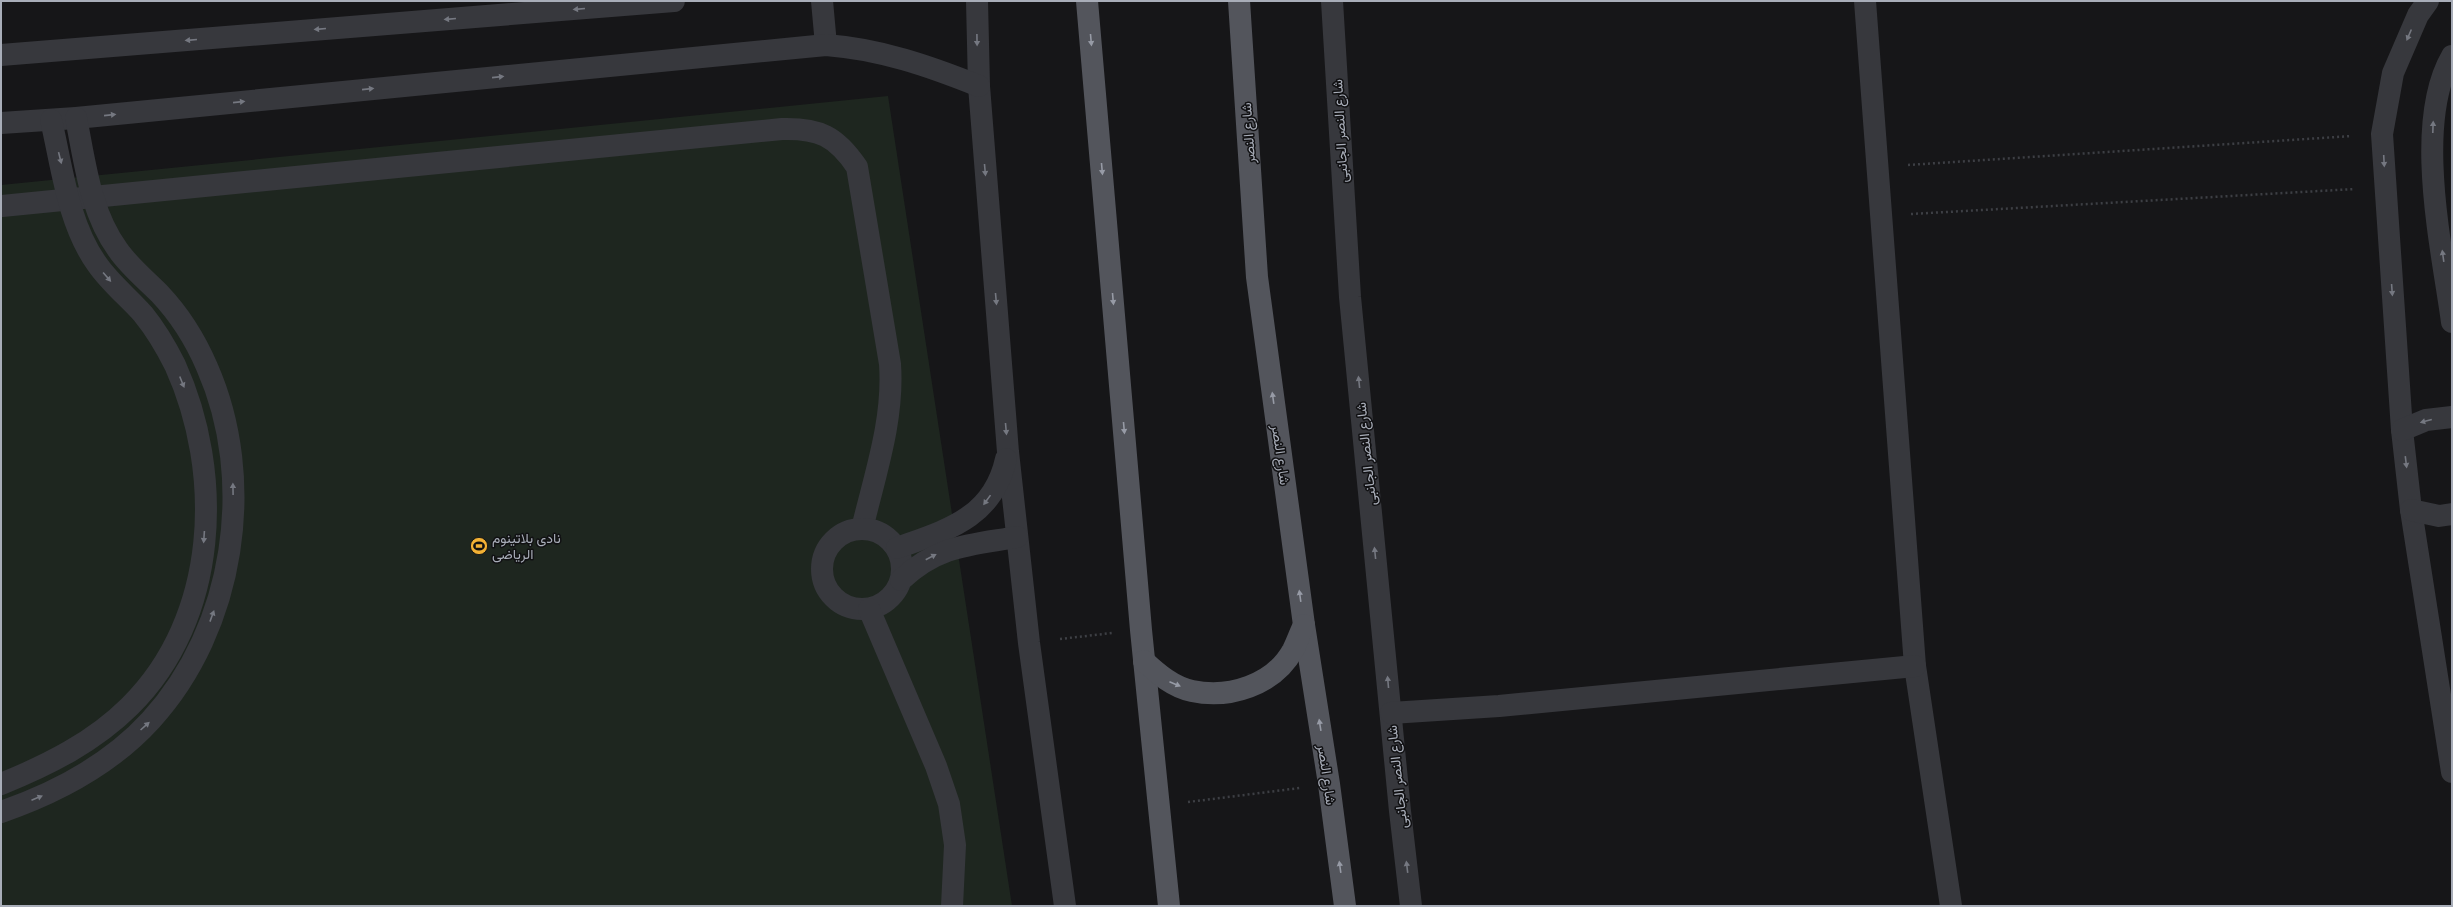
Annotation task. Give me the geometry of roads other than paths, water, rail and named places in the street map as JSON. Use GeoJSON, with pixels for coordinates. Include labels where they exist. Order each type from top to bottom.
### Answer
{"type":"FeatureCollection","features":[{"type":"Feature","properties":{"kind":"main road"},"geometry":{"type":"LineString","coordinates":[[1087,1],[1141,630],[1169,906]]}},
{"type":"Feature","properties":{"kind":"main road","name":"شارع النصر"},"geometry":{"type":"LineString","coordinates":[[1240,1],[1257,277],[1304,625],[1329,784],[1345,906]]}},
{"type":"Feature","properties":{"kind":"main road"},"geometry":{"type":"LineString","coordinates":[[1144,661],[1165,680],[1192,691],[1220,694],[1249,687],[1273,673],[1293,651],[1304,625]]}},
{"type":"Feature","properties":{"kind":"street"},"geometry":{"type":"LineString","coordinates":[[1,55],[674,1]]}},
{"type":"Feature","properties":{"kind":"street"},"geometry":{"type":"LineString","coordinates":[[822,1],[826,44]]}},
{"type":"Feature","properties":{"kind":"street"},"geometry":{"type":"LineString","coordinates":[[977,1],[979,86],[1008,452],[1029,643],[1065,906]]}},
{"type":"Feature","properties":{"kind":"street","name":"شارع النصر الجانبى"},"geometry":{"type":"LineString","coordinates":[[1332,1],[1350,296],[1411,906]]}},
{"type":"Feature","properties":{"kind":"street"},"geometry":{"type":"LineString","coordinates":[[2428,1],[2418,15],[2393,73],[2382,134],[2402,430],[2411,510],[2452,772]]}},
{"type":"Feature","properties":{"kind":"street"},"geometry":{"type":"LineString","coordinates":[[1868,7],[1880,216],[1914,666],[1951,906]]}},
{"type":"Feature","properties":{"kind":"street"},"geometry":{"type":"LineString","coordinates":[[1,123],[76,118],[826,44],[858,47],[900,57],[979,86]]}},
{"type":"Feature","properties":{"kind":"street"},"geometry":{"type":"LineString","coordinates":[[2452,56],[2433,112],[2431,166],[2452,322]]}},
{"type":"Feature","properties":{"kind":"street"},"geometry":{"type":"LineString","coordinates":[[1,812],[39,798],[74,780],[126,743],[150,721],[171,696],[188,669],[203,640],[223,579],[230,548],[234,487],[231,456],[218,397],[194,340],[180,318],[117,249],[107,233],[92,196],[76,118]]}},
{"type":"Feature","properties":{"kind":"street"},"geometry":{"type":"LineString","coordinates":[[1,784],[34,771],[72,751],[103,730],[131,705],[155,677],[175,645],[190,611],[199,575],[206,504],[204,468],[198,432],[188,398],[161,339],[143,315],[108,279],[87,249],[70,198],[50,120]]}},
{"type":"Feature","properties":{"kind":"street"},"geometry":{"type":"LineString","coordinates":[[2,206],[70,198],[782,129],[804,128],[826,135],[844,148],[857,167],[890,364],[892,390],[889,415],[862,529]]}},
{"type":"Feature","properties":{"kind":"street"},"geometry":{"type":"LineString","coordinates":[[2402,430],[2426,420],[2452,417]]}},
{"type":"Feature","properties":{"kind":"street"},"geometry":{"type":"LineString","coordinates":[[897,548],[946,531],[966,520],[983,505],[995,489],[1004,471],[1008,452]]}},
{"type":"Feature","properties":{"kind":"street"},"geometry":{"type":"LineString","coordinates":[[2411,510],[2438,516],[2452,514]]}},
{"type":"Feature","properties":{"kind":"street"},"geometry":{"type":"LineString","coordinates":[[901,580],[902,564],[897,548],[881,534],[862,529],[845,532],[831,542],[823,557],[821,573],[826,589],[837,602],[852,609],[869,609],[889,600],[901,580],[921,562],[938,553],[1018,537]]}},
{"type":"Feature","properties":{"kind":"street"},"geometry":{"type":"LineString","coordinates":[[199,575],[223,579]]}},
{"type":"Feature","properties":{"kind":"street"},"geometry":{"type":"LineString","coordinates":[[869,609],[936,766],[949,804],[954,845],[952,906]]}},
{"type":"Feature","properties":{"kind":"street"},"geometry":{"type":"LineString","coordinates":[[1391,713],[1499,706],[1914,666]]}},
{"type":"Feature","properties":{"kind":"place","name":"نادى بلاتينوم الرياضى"},"geometry":{"type":"Point","coordinates":[479,546]}}]}
